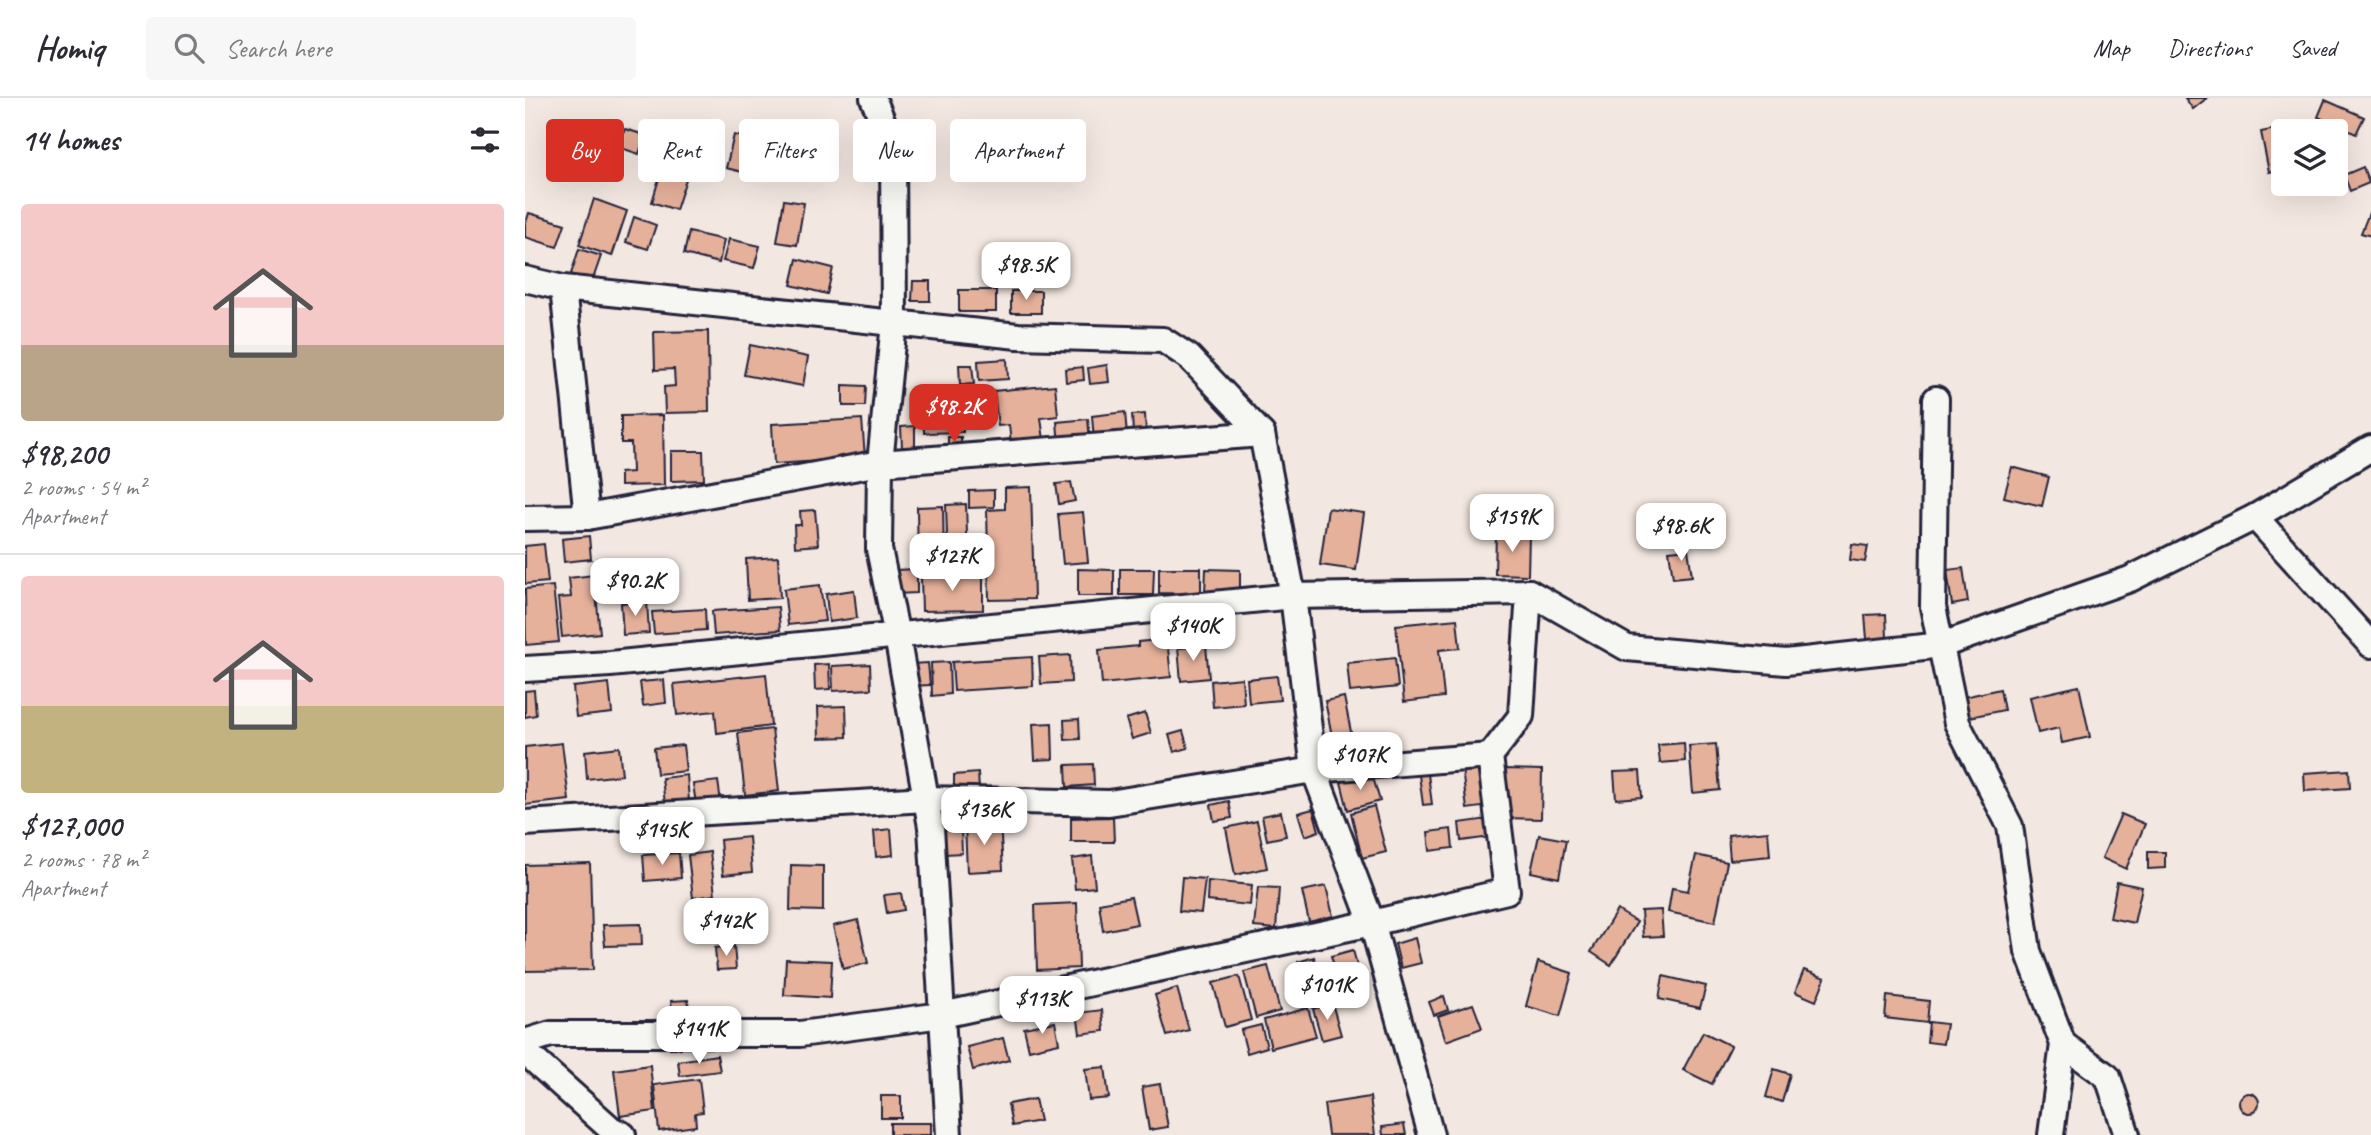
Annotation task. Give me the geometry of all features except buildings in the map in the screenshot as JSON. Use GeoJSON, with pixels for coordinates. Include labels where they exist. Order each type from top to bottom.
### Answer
{"type":"FeatureCollection","features":[{"type":"Feature","properties":{"kind":"street"},"geometry":{"type":"LineString","coordinates":[[873,98],[893,147],[894,323],[880,463],[879,549],[931,827],[949,1135]]}},
{"type":"Feature","properties":{"kind":"street"},"geometry":{"type":"LineString","coordinates":[[525,279],[563,288],[1019,336],[1163,340],[1189,357],[1262,434],[1293,596],[1314,770],[1372,923],[1431,1135]]}},
{"type":"Feature","properties":{"kind":"street"},"geometry":{"type":"LineString","coordinates":[[563,288],[587,517]]}},
{"type":"Feature","properties":{"kind":"street"},"geometry":{"type":"LineString","coordinates":[[1936,399],[1933,607],[1957,723],[2010,826],[2028,951],[2063,1044],[2051,1135]]}},
{"type":"Feature","properties":{"kind":"street"},"geometry":{"type":"LineString","coordinates":[[525,518],[587,517],[880,463],[1262,434]]}},
{"type":"Feature","properties":{"kind":"street"},"geometry":{"type":"LineString","coordinates":[[525,669],[610,664],[1293,596],[1529,592],[1627,648],[1786,662],[1942,645],[2130,579],[2255,517],[2371,448]]}},
{"type":"Feature","properties":{"kind":"street"},"geometry":{"type":"LineString","coordinates":[[2255,517],[2371,645]]}},
{"type":"Feature","properties":{"kind":"street"},"geometry":{"type":"LineString","coordinates":[[525,1042],[551,1034],[800,1034],[941,1015],[1372,923],[1507,891],[1490,756],[1521,716],[1529,592]]}},
{"type":"Feature","properties":{"kind":"street"},"geometry":{"type":"LineString","coordinates":[[525,823],[926,799],[1109,803],[1314,770],[1490,756]]}},
{"type":"Feature","properties":{"kind":"street"},"geometry":{"type":"LineString","coordinates":[[2063,1044],[2108,1077],[2127,1135]]}},
{"type":"Feature","properties":{"kind":"street"},"geometry":{"type":"LineString","coordinates":[[525,1052],[611,1129],[623,1135]]}}]}
